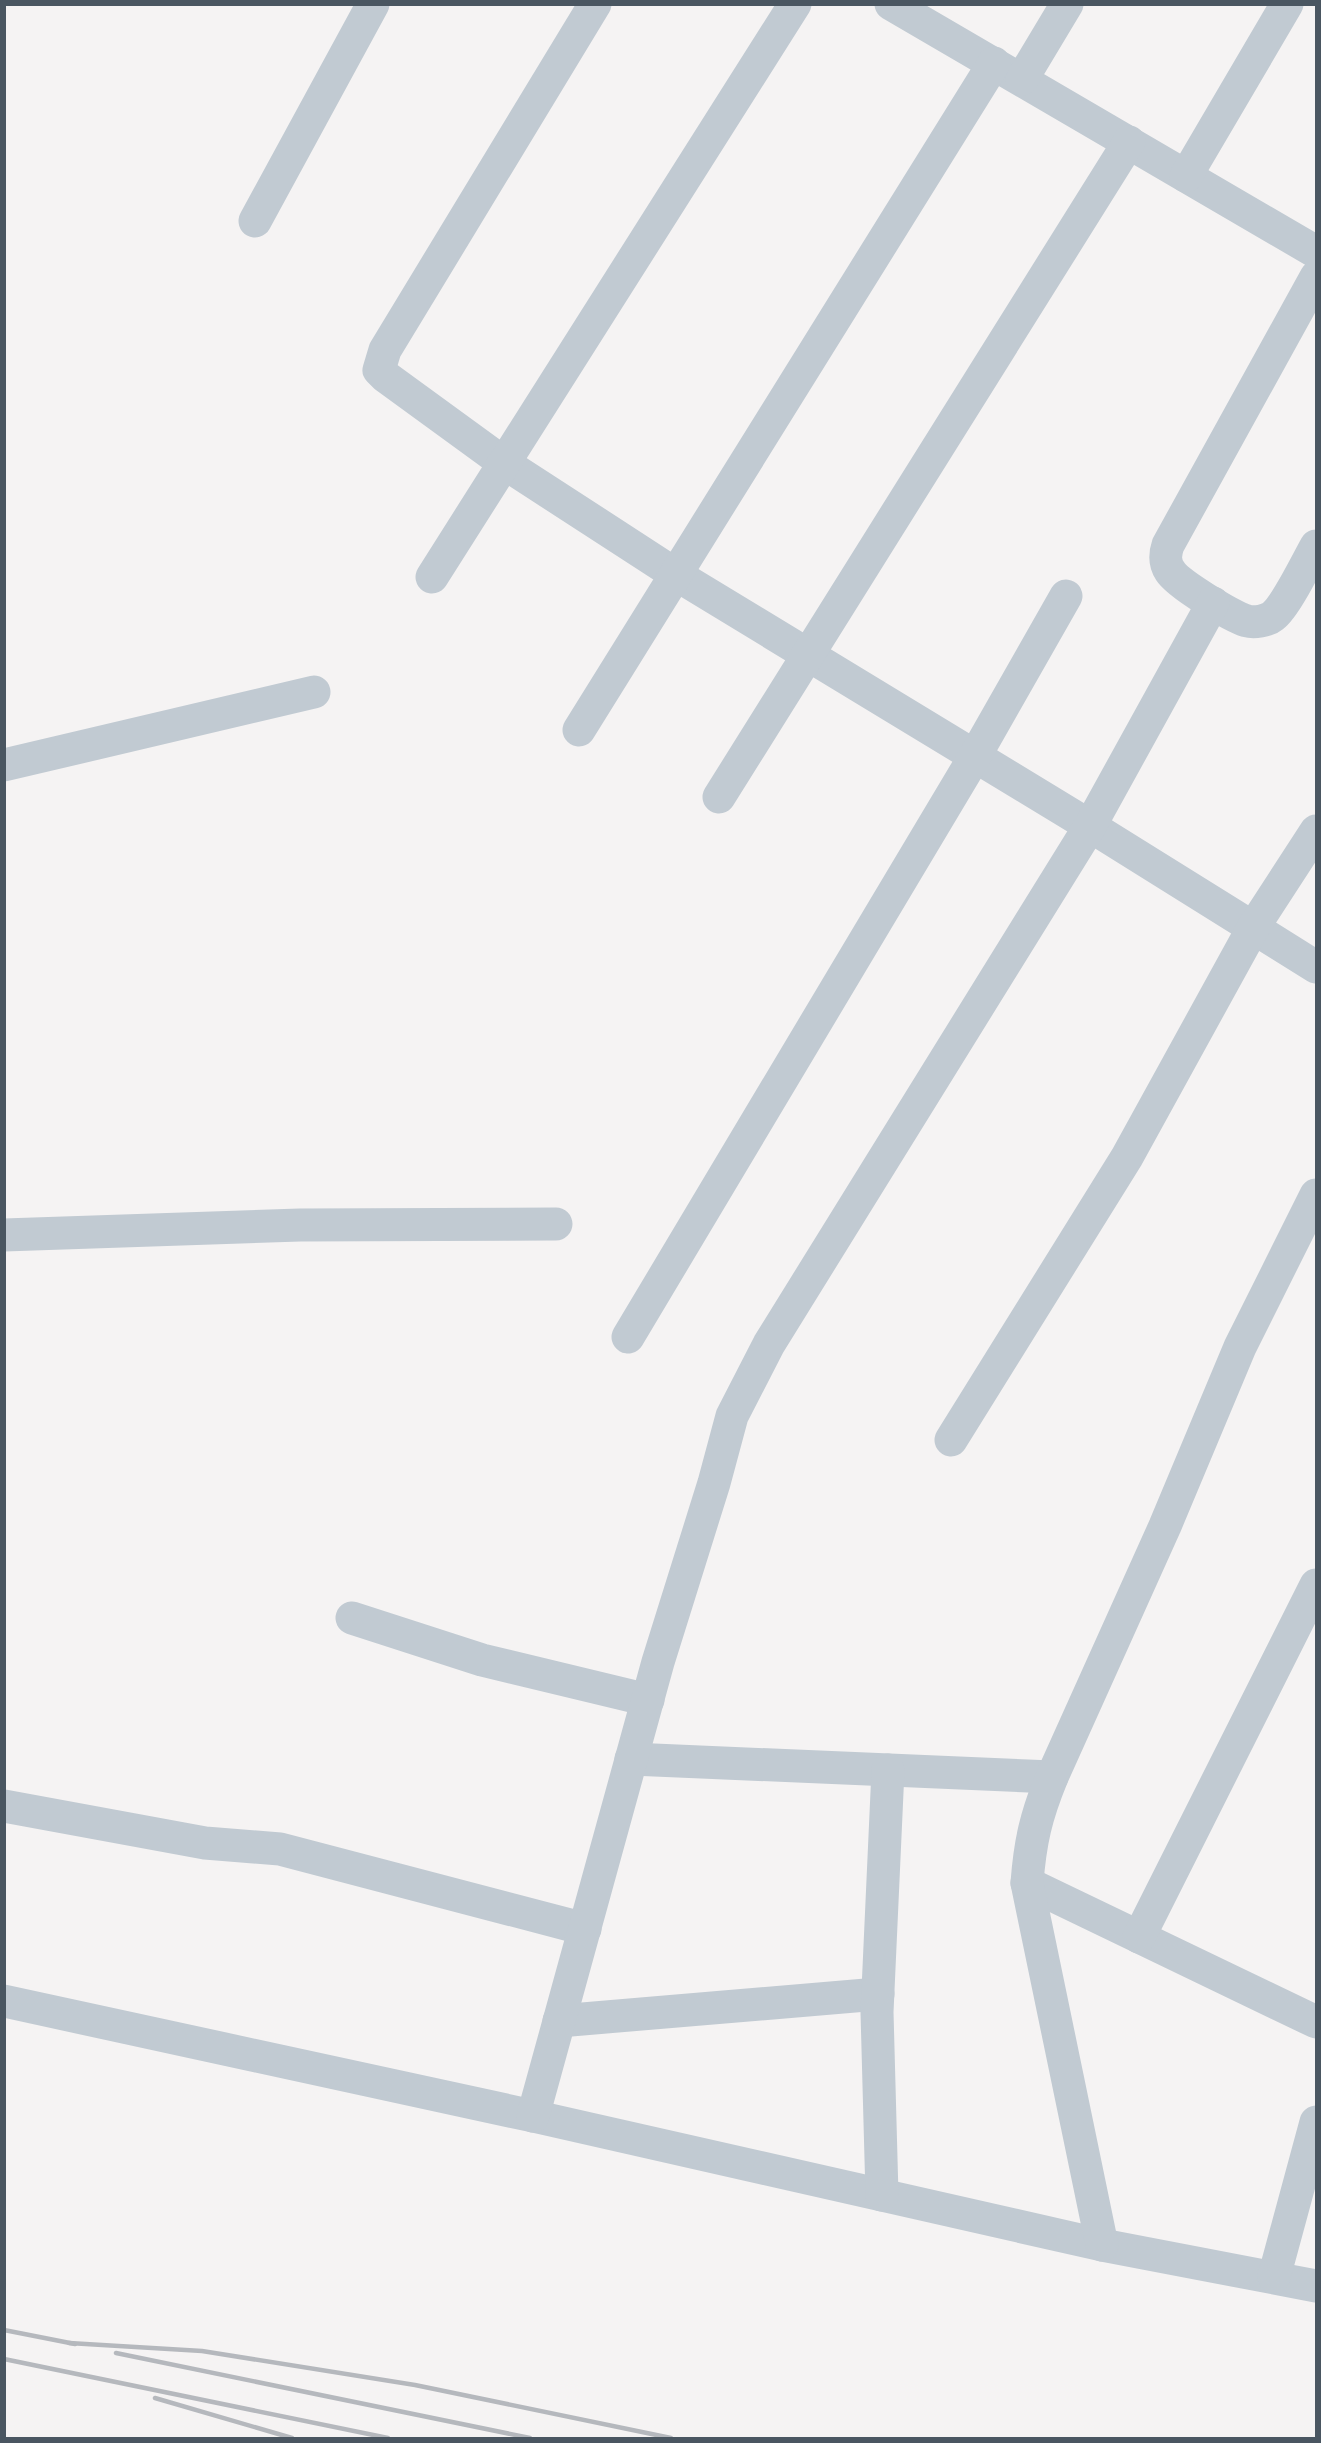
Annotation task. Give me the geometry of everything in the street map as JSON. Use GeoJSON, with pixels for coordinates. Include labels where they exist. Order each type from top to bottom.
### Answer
{"type":"FeatureCollection","features":[{"type":"Feature","properties":{"kind":"street"},"geometry":{"type":"LineString","coordinates":[[255,221],[373,4]]}},
{"type":"Feature","properties":{"kind":"street"},"geometry":{"type":"LineString","coordinates":[[595,4],[380,362],[379,370],[386,378],[504,463],[675,574],[1090,826],[1317,968]]}},
{"type":"Feature","properties":{"kind":"street"},"geometry":{"type":"LineString","coordinates":[[432,577],[795,4]]}},
{"type":"Feature","properties":{"kind":"street"},"geometry":{"type":"LineString","coordinates":[[891,4],[1317,252]]}},
{"type":"Feature","properties":{"kind":"street"},"geometry":{"type":"LineString","coordinates":[[1022,79],[1067,4]]}},
{"type":"Feature","properties":{"kind":"street"},"geometry":{"type":"LineString","coordinates":[[1186,176],[1287,4]]}},
{"type":"Feature","properties":{"kind":"street"},"geometry":{"type":"LineString","coordinates":[[579,730],[994,63]]}},
{"type":"Feature","properties":{"kind":"street"},"geometry":{"type":"LineString","coordinates":[[719,797],[1129,142]]}},
{"type":"Feature","properties":{"kind":"street"},"geometry":{"type":"LineString","coordinates":[[1317,278],[1164,556],[1168,570],[1176,578],[1213,603],[1247,621],[1261,621],[1273,616],[1317,546]]}},
{"type":"Feature","properties":{"kind":"street"},"geometry":{"type":"LineString","coordinates":[[628,1337],[975,756],[1066,596]]}},
{"type":"Feature","properties":{"kind":"street"},"geometry":{"type":"LineString","coordinates":[[533,2116],[631,1759],[732,1416],[769,1344],[1090,826],[1213,603]]}},
{"type":"Feature","properties":{"kind":"street"},"geometry":{"type":"LineString","coordinates":[[4,765],[314,692]]}},
{"type":"Feature","properties":{"kind":"street"},"geometry":{"type":"LineString","coordinates":[[951,1440],[1127,1157],[1254,928],[1317,831]]}},
{"type":"Feature","properties":{"kind":"street"},"geometry":{"type":"LineString","coordinates":[[1102,2245],[1028,1883],[1030,1846],[1037,1812],[1165,1526],[1240,1347],[1317,1194]]}},
{"type":"Feature","properties":{"kind":"street"},"geometry":{"type":"LineString","coordinates":[[4,1235],[300,1225],[556,1224]]}},
{"type":"Feature","properties":{"kind":"street"},"geometry":{"type":"LineString","coordinates":[[1139,1937],[1317,1585]]}},
{"type":"Feature","properties":{"kind":"street"},"geometry":{"type":"LineString","coordinates":[[352,1618],[482,1660],[648,1700]]}},
{"type":"Feature","properties":{"kind":"street"},"geometry":{"type":"LineString","coordinates":[[631,1759],[1052,1777]]}},
{"type":"Feature","properties":{"kind":"street"},"geometry":{"type":"LineString","coordinates":[[882,2196],[878,1995],[888,1770]]}},
{"type":"Feature","properties":{"kind":"street"},"geometry":{"type":"LineString","coordinates":[[4,1806],[205,1843],[280,1849],[585,1929]]}},
{"type":"Feature","properties":{"kind":"street"},"geometry":{"type":"LineString","coordinates":[[1028,1883],[1317,2022]]}},
{"type":"Feature","properties":{"kind":"street"},"geometry":{"type":"LineString","coordinates":[[559,2021],[878,1995]]}},
{"type":"Feature","properties":{"kind":"street"},"geometry":{"type":"LineString","coordinates":[[4,2001],[533,2116],[1102,2245],[1317,2286]]}},
{"type":"Feature","properties":{"kind":"street"},"geometry":{"type":"LineString","coordinates":[[1275,2277],[1317,2122]]}},
{"type":"Feature","properties":{"kind":"railway"},"geometry":{"type":"LineString","coordinates":[[4,2330],[75,2344]]}},
{"type":"Feature","properties":{"kind":"railway"},"geometry":{"type":"LineString","coordinates":[[69,2343],[202,2351],[415,2385],[671,2438]]}},
{"type":"Feature","properties":{"kind":"railway"},"geometry":{"type":"LineString","coordinates":[[116,2353],[530,2438]]}},
{"type":"Feature","properties":{"kind":"railway"},"geometry":{"type":"LineString","coordinates":[[4,2359],[388,2438]]}},
{"type":"Feature","properties":{"kind":"railway"},"geometry":{"type":"LineString","coordinates":[[155,2398],[292,2438]]}}]}
